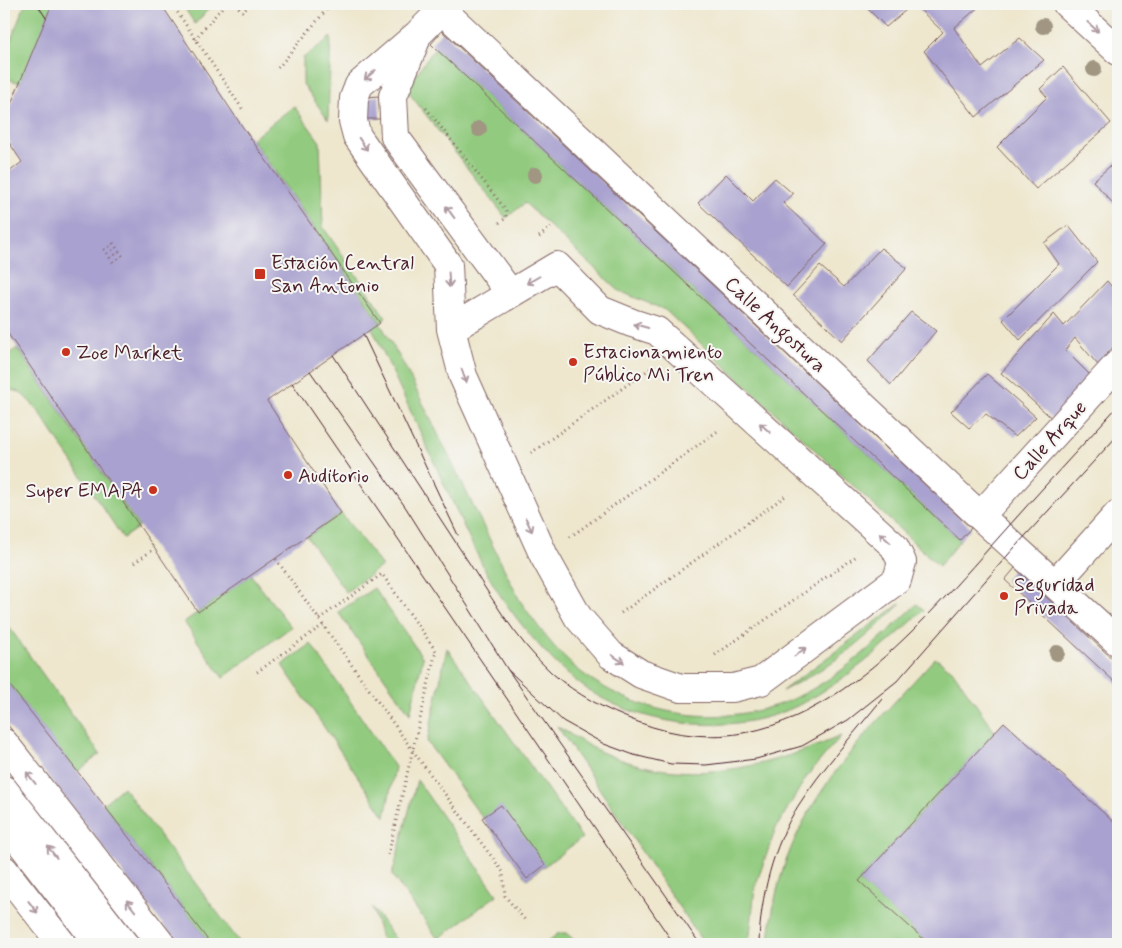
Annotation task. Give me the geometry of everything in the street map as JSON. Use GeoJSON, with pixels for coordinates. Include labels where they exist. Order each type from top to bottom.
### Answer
{"type":"FeatureCollection","features":[{"type":"Feature","properties":{"kind":"street"},"geometry":{"type":"LineString","coordinates":[[1067,4],[1118,51]]}},
{"type":"Feature","properties":{"kind":"street"},"geometry":{"type":"LineString","coordinates":[[442,6],[418,34],[359,85],[354,98],[353,121],[357,136],[448,265],[451,329],[463,376],[548,564],[578,617],[611,655],[641,674],[681,688],[733,688],[761,681],[897,580],[902,562],[894,546],[657,331],[600,310],[557,266],[451,329]]}},
{"type":"Feature","properties":{"kind":"street","name":"Calle Angostura"},"geometry":{"type":"LineString","coordinates":[[442,6],[980,516],[1118,642]]}},
{"type":"Feature","properties":{"kind":"street"},"geometry":{"type":"LineString","coordinates":[[418,34],[393,96],[395,137],[510,293]]}},
{"type":"Feature","properties":{"kind":"street","name":"Calle Arque"},"geometry":{"type":"LineString","coordinates":[[980,516],[1118,364]]}},
{"type":"Feature","properties":{"kind":"street"},"geometry":{"type":"LineString","coordinates":[[1056,584],[1118,514]]}},
{"type":"Feature","properties":{"kind":"street"},"geometry":{"type":"LineString","coordinates":[[4,743],[161,944]]}},
{"type":"Feature","properties":{"kind":"street"},"geometry":{"type":"LineString","coordinates":[[4,790],[74,897],[99,944]]}},
{"type":"Feature","properties":{"kind":"street"},"geometry":{"type":"LineString","coordinates":[[4,821],[74,897],[124,944]]}},
{"type":"Feature","properties":{"kind":"street"},"geometry":{"type":"LineString","coordinates":[[4,870],[62,944]]}},
{"type":"Feature","properties":{"kind":"path"},"geometry":{"type":"LineString","coordinates":[[172,4],[243,110]]}},
{"type":"Feature","properties":{"kind":"path"},"geometry":{"type":"LineString","coordinates":[[195,39],[225,4]]}},
{"type":"Feature","properties":{"kind":"path"},"geometry":{"type":"LineString","coordinates":[[239,4],[237,6],[243,12],[250,4]]}},
{"type":"Feature","properties":{"kind":"path"},"geometry":{"type":"LineString","coordinates":[[278,68],[331,4]]}},
{"type":"Feature","properties":{"kind":"path"},"geometry":{"type":"LineString","coordinates":[[421,102],[506,210],[506,218]]}},
{"type":"Feature","properties":{"kind":"path"},"geometry":{"type":"LineString","coordinates":[[4,164],[10,171]]}},
{"type":"Feature","properties":{"kind":"path"},"geometry":{"type":"LineString","coordinates":[[113,243],[124,258]]}},
{"type":"Feature","properties":{"kind":"path"},"geometry":{"type":"LineString","coordinates":[[108,246],[120,262]]}},
{"type":"Feature","properties":{"kind":"path"},"geometry":{"type":"LineString","coordinates":[[104,249],[115,265]]}},
{"type":"Feature","properties":{"kind":"path"},"geometry":{"type":"LineString","coordinates":[[529,454],[652,367]]}},
{"type":"Feature","properties":{"kind":"path"},"geometry":{"type":"LineString","coordinates":[[569,538],[725,426]]}},
{"type":"Feature","properties":{"kind":"path"},"geometry":{"type":"LineString","coordinates":[[621,613],[794,489]]}},
{"type":"Feature","properties":{"kind":"path"},"geometry":{"type":"LineString","coordinates":[[134,563],[154,549]]}},
{"type":"Feature","properties":{"kind":"path"},"geometry":{"type":"LineString","coordinates":[[709,660],[862,552]]}},
{"type":"Feature","properties":{"kind":"path"},"geometry":{"type":"LineString","coordinates":[[276,558],[413,751],[503,872],[505,896],[525,920]]}},
{"type":"Feature","properties":{"kind":"path"},"geometry":{"type":"LineString","coordinates":[[319,619],[382,574],[436,652],[388,855]]}},
{"type":"Feature","properties":{"kind":"path"},"geometry":{"type":"LineString","coordinates":[[257,672],[323,625]]}},
{"type":"Feature","properties":{"kind":"green space"},"geometry":{"type":"Polygon","coordinates":[[[25,4],[53,4],[20,83],[4,78],[4,57],[25,4]]]}},
{"type":"Feature","properties":{"kind":"green space"},"geometry":{"type":"Polygon","coordinates":[[[182,4],[213,4],[195,24],[182,4]]]}},
{"type":"Feature","properties":{"kind":"green space"},"geometry":{"type":"Polygon","coordinates":[[[331,37],[328,120],[303,84],[303,58],[331,37]]]}},
{"type":"Feature","properties":{"kind":"green space"},"geometry":{"type":"Polygon","coordinates":[[[435,48],[960,540],[939,566],[665,310],[619,291],[525,203],[506,218],[409,93],[401,95],[435,48]]]}},
{"type":"Feature","properties":{"kind":"green space"},"geometry":{"type":"Polygon","coordinates":[[[294,106],[320,142],[323,227],[386,318],[380,323],[404,365],[519,599],[553,645],[577,669],[599,684],[647,706],[672,712],[699,715],[751,712],[777,705],[816,687],[852,662],[917,604],[924,610],[895,637],[849,674],[816,696],[773,715],[746,722],[716,724],[658,719],[603,699],[580,684],[557,665],[534,639],[495,587],[468,535],[372,328],[380,322],[252,139],[294,106]]]}},
{"type":"Feature","properties":{"kind":"green space"},"geometry":{"type":"Polygon","coordinates":[[[17,348],[139,527],[123,538],[37,409],[20,392],[4,389],[4,358],[17,348]]]}},
{"type":"Feature","properties":{"kind":"green space"},"geometry":{"type":"Polygon","coordinates":[[[341,513],[382,566],[346,592],[307,537],[341,513]]]}},
{"type":"Feature","properties":{"kind":"green space"},"geometry":{"type":"Polygon","coordinates":[[[251,575],[291,627],[223,678],[184,622],[251,575]]]}},
{"type":"Feature","properties":{"kind":"green space"},"geometry":{"type":"Polygon","coordinates":[[[374,588],[423,658],[410,714],[338,612],[374,588]]]}},
{"type":"Feature","properties":{"kind":"green space"},"geometry":{"type":"Polygon","coordinates":[[[901,603],[874,630],[846,653],[816,673],[782,691],[901,603]]]}},
{"type":"Feature","properties":{"kind":"green space"},"geometry":{"type":"Polygon","coordinates":[[[4,620],[100,754],[77,772],[4,678],[4,620]]]}},
{"type":"Feature","properties":{"kind":"green space"},"geometry":{"type":"Polygon","coordinates":[[[311,644],[395,767],[385,817],[282,665],[311,644]]]}},
{"type":"Feature","properties":{"kind":"green space"},"geometry":{"type":"Polygon","coordinates":[[[447,648],[582,838],[527,879],[427,742],[447,648]]]}},
{"type":"Feature","properties":{"kind":"green space"},"geometry":{"type":"Polygon","coordinates":[[[935,658],[952,670],[995,732],[859,881],[929,944],[769,944],[775,899],[787,858],[804,821],[825,786],[849,754],[935,658]]]}},
{"type":"Feature","properties":{"kind":"green space"},"geometry":{"type":"Polygon","coordinates":[[[557,726],[597,750],[628,762],[659,769],[690,772],[751,766],[811,748],[841,736],[807,776],[776,828],[755,887],[749,944],[704,944],[557,726]]]}},
{"type":"Feature","properties":{"kind":"green space"},"geometry":{"type":"Polygon","coordinates":[[[417,780],[497,895],[438,939],[392,875],[417,780]]]}},
{"type":"Feature","properties":{"kind":"green space"},"geometry":{"type":"Polygon","coordinates":[[[123,787],[241,944],[211,944],[103,804],[123,787]]]}},
{"type":"Feature","properties":{"kind":"green space"},"geometry":{"type":"Polygon","coordinates":[[[372,907],[399,944],[383,944],[372,907]]]}},
{"type":"Feature","properties":{"kind":"green space"},"geometry":{"type":"Polygon","coordinates":[[[559,933],[566,933],[579,944],[544,944],[559,933]]]}},
{"type":"Feature","properties":{"kind":"building","name":"Estación Central San Antonio"},"geometry":{"type":"Polygon","coordinates":[[[52,4],[161,4],[235,116],[380,323],[267,401],[341,513],[198,612],[4,328],[4,176],[22,162],[4,135],[4,121],[52,4]]]}},
{"type":"Feature","properties":{"kind":"building"},"geometry":{"type":"Polygon","coordinates":[[[863,4],[913,4],[886,27],[863,4]]]}},
{"type":"Feature","properties":{"kind":"building"},"geometry":{"type":"Polygon","coordinates":[[[914,4],[982,4],[954,28],[982,68],[1020,38],[1044,60],[976,117],[924,51],[943,32],[914,4]]]}},
{"type":"Feature","properties":{"kind":"building"},"geometry":{"type":"Polygon","coordinates":[[[442,31],[971,528],[960,540],[435,48],[431,44],[442,31]]]}},
{"type":"Feature","properties":{"kind":"building"},"geometry":{"type":"Polygon","coordinates":[[[1063,67],[1111,123],[1036,189],[997,147],[1047,97],[1040,89],[1063,67]]]}},
{"type":"Feature","properties":{"kind":"building"},"geometry":{"type":"Polygon","coordinates":[[[379,96],[380,119],[366,119],[366,97],[379,96]]]}},
{"type":"Feature","properties":{"kind":"building"},"geometry":{"type":"Polygon","coordinates":[[[1118,159],[1118,209],[1093,181],[1118,159]]]}},
{"type":"Feature","properties":{"kind":"building"},"geometry":{"type":"Polygon","coordinates":[[[726,174],[753,201],[775,178],[793,194],[783,203],[827,244],[787,287],[698,203],[726,174]]]}},
{"type":"Feature","properties":{"kind":"building"},"geometry":{"type":"Polygon","coordinates":[[[1068,225],[1097,262],[1020,340],[1003,320],[1059,264],[1044,243],[1068,225]]]}},
{"type":"Feature","properties":{"kind":"building"},"geometry":{"type":"Polygon","coordinates":[[[881,248],[907,268],[842,341],[793,295],[820,266],[844,287],[881,248]]]}},
{"type":"Feature","properties":{"kind":"building"},"geometry":{"type":"Polygon","coordinates":[[[1107,281],[1116,292],[1118,290],[1118,341],[1098,365],[1075,338],[1065,350],[1092,377],[1055,421],[1001,373],[1054,314],[1064,326],[1107,281]]]}},
{"type":"Feature","properties":{"kind":"building"},"geometry":{"type":"Polygon","coordinates":[[[911,312],[936,331],[891,385],[868,361],[911,312]]]}},
{"type":"Feature","properties":{"kind":"building"},"geometry":{"type":"Polygon","coordinates":[[[987,374],[1036,417],[1015,437],[986,414],[969,428],[951,412],[987,374]]]}},
{"type":"Feature","properties":{"kind":"building"},"geometry":{"type":"Polygon","coordinates":[[[1015,568],[1118,664],[1118,685],[1005,580],[1015,568]]]}},
{"type":"Feature","properties":{"kind":"building"},"geometry":{"type":"Polygon","coordinates":[[[4,678],[211,944],[178,944],[4,720],[4,678]]]}},
{"type":"Feature","properties":{"kind":"building"},"geometry":{"type":"Polygon","coordinates":[[[1004,722],[1118,826],[1118,944],[929,944],[859,881],[1004,722]]]}},
{"type":"Feature","properties":{"kind":"building"},"geometry":{"type":"Polygon","coordinates":[[[501,805],[545,865],[527,879],[482,818],[501,805]]]}},
{"type":"Feature","properties":{"kind":"tram line"},"geometry":{"type":"LineString","coordinates":[[37,4],[46,18]]}},
{"type":"Feature","properties":{"kind":"tram line"},"geometry":{"type":"LineString","coordinates":[[363,334],[458,535]]}},
{"type":"Feature","properties":{"kind":"tram line"},"geometry":{"type":"LineString","coordinates":[[333,355],[502,614],[538,660],[571,688],[603,707],[638,722],[694,735],[747,732],[796,716],[842,690],[885,656],[926,617],[1118,406]]}},
{"type":"Feature","properties":{"kind":"tram line"},"geometry":{"type":"LineString","coordinates":[[310,371],[406,508],[508,670],[700,944]]}},
{"type":"Feature","properties":{"kind":"tram line"},"geometry":{"type":"LineString","coordinates":[[292,383],[674,944]]}},
{"type":"Feature","properties":{"kind":"tram line"},"geometry":{"type":"LineString","coordinates":[[508,670],[563,721],[604,744],[634,755],[671,764],[706,765],[756,759],[802,746],[848,720],[897,681],[1015,547],[1118,435]]}},
{"type":"Feature","properties":{"kind":"tram line"},"geometry":{"type":"LineString","coordinates":[[759,944],[762,909],[769,873],[789,822],[817,778],[882,699]]}},
{"type":"Feature","properties":{"kind":"place","name":"Estación Central San Antonio"},"geometry":{"type":"Point","coordinates":[260,274]}},
{"type":"Feature","properties":{"kind":"place","name":"Zoe Market"},"geometry":{"type":"Point","coordinates":[66,352]}},
{"type":"Feature","properties":{"kind":"place","name":"Estacionamiento Público Mi Tren"},"geometry":{"type":"Point","coordinates":[573,362]}},
{"type":"Feature","properties":{"kind":"place","name":"Auditorio"},"geometry":{"type":"Point","coordinates":[288,475]}},
{"type":"Feature","properties":{"kind":"place","name":"Super EMAPA"},"geometry":{"type":"Point","coordinates":[153,490]}},
{"type":"Feature","properties":{"kind":"place","name":"Seguridad Privada"},"geometry":{"type":"Point","coordinates":[1004,596]}}]}
